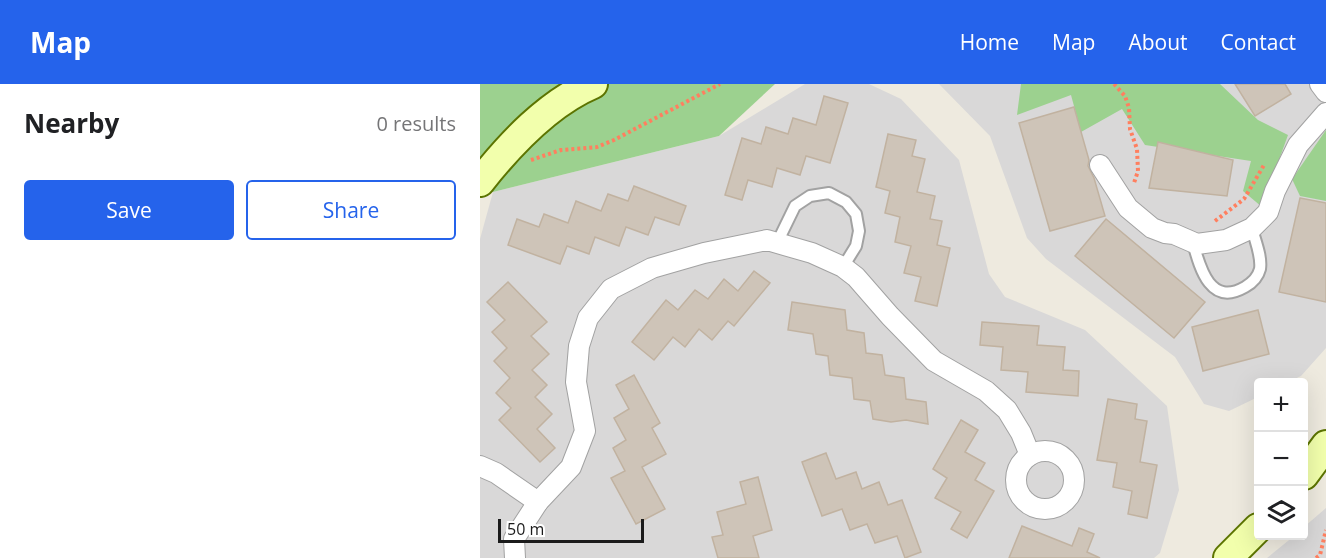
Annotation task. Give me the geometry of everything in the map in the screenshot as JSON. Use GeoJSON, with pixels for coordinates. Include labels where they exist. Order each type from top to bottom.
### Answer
{"type":"FeatureCollection","features":[{"type":"Feature","properties":{"kind":"street"},"geometry":{"type":"LineString","coordinates":[[480,182],[521,136],[548,111],[593,84]]}},
{"type":"Feature","properties":{"kind":"street"},"geometry":{"type":"LineString","coordinates":[[1320,84],[1326,92]]}},
{"type":"Feature","properties":{"kind":"street"},"geometry":{"type":"LineString","coordinates":[[1100,165],[1128,208],[1152,228],[1197,244],[1226,240],[1252,228],[1268,213],[1275,191],[1298,145],[1326,113]]}},
{"type":"Feature","properties":{"kind":"street"},"geometry":{"type":"LineString","coordinates":[[515,558],[514,540],[538,502],[571,467],[585,431],[576,382],[579,346],[588,318],[611,289],[652,268],[704,253],[767,240],[812,254],[843,267],[856,277],[934,361],[986,391],[1007,410],[1021,433],[1030,455]]}},
{"type":"Feature","properties":{"kind":"street"},"geometry":{"type":"LineString","coordinates":[[1308,470],[1326,445]]}},
{"type":"Feature","properties":{"kind":"street"},"geometry":{"type":"LineString","coordinates":[[480,466],[496,472],[538,502]]}},
{"type":"Feature","properties":{"kind":"street"},"geometry":{"type":"LineString","coordinates":[[1228,558],[1254,532]]}},
{"type":"Feature","properties":{"kind":"lane"},"geometry":{"type":"LineString","coordinates":[[777,243],[795,206],[810,196],[829,193],[846,202],[856,214],[858,223],[856,246],[843,267]]}},
{"type":"Feature","properties":{"kind":"lane"},"geometry":{"type":"LineString","coordinates":[[1193,243],[1198,262],[1209,283],[1225,292],[1237,291],[1256,279],[1260,270],[1259,254],[1252,228]]}},
{"type":"Feature","properties":{"kind":"path"},"geometry":{"type":"LineString","coordinates":[[526,162],[561,150],[597,147],[720,84]]}},
{"type":"Feature","properties":{"kind":"path"},"geometry":{"type":"LineString","coordinates":[[1114,84],[1125,96],[1129,108],[1130,129],[1137,149],[1138,171],[1132,186]]}},
{"type":"Feature","properties":{"kind":"path"},"geometry":{"type":"LineString","coordinates":[[1214,222],[1244,200],[1268,158]]}},
{"type":"Feature","properties":{"kind":"path"},"geometry":{"type":"LineString","coordinates":[[1316,558],[1320,555],[1326,530]]}},
{"type":"Feature","properties":{"kind":"shaded area"},"geometry":{"type":"Polygon","coordinates":[[[805,84],[869,84],[901,99],[959,160],[989,274],[1005,297],[1085,330],[1167,406],[1179,490],[1160,553],[1154,558],[480,558],[480,239],[493,192],[719,136],[805,84]]]}},
{"type":"Feature","properties":{"kind":"shaded area"},"geometry":{"type":"Polygon","coordinates":[[[939,84],[1326,84],[1326,348],[1297,378],[1254,378],[1254,399],[1229,411],[1204,404],[1175,357],[1046,259],[1027,238],[990,136],[939,84]]]}},
{"type":"Feature","properties":{"kind":"shaded area"},"geometry":{"type":"Polygon","coordinates":[[[1326,508],[1326,558],[1267,558],[1289,540],[1308,540],[1308,524],[1326,508]]]}},
{"type":"Feature","properties":{"kind":"green space"},"geometry":{"type":"Polygon","coordinates":[[[480,84],[775,84],[719,136],[493,192],[480,183],[480,84]]]}},
{"type":"Feature","properties":{"kind":"green space"},"geometry":{"type":"Polygon","coordinates":[[[1021,84],[1220,84],[1258,120],[1288,135],[1262,207],[1243,191],[1251,161],[1145,145],[1122,109],[1081,132],[1071,95],[1017,115],[1021,84]]]}},
{"type":"Feature","properties":{"kind":"green space"},"geometry":{"type":"Polygon","coordinates":[[[1326,130],[1326,201],[1300,196],[1292,179],[1326,130]]]}},
{"type":"Feature","properties":{"kind":"building"},"geometry":{"type":"Polygon","coordinates":[[[1235,84],[1285,84],[1291,94],[1255,116],[1235,84]]]}},
{"type":"Feature","properties":{"kind":"building"},"geometry":{"type":"Polygon","coordinates":[[[824,96],[848,103],[830,163],[806,156],[800,175],[777,168],[772,187],[748,180],[742,200],[725,195],[742,138],[761,144],[766,127],[788,134],[793,118],[816,125],[824,96]]]}},
{"type":"Feature","properties":{"kind":"building"},"geometry":{"type":"Polygon","coordinates":[[[1074,107],[1089,160],[1088,166],[1094,178],[1105,216],[1050,231],[1019,123],[1074,107]]]}},
{"type":"Feature","properties":{"kind":"building"},"geometry":{"type":"Polygon","coordinates":[[[888,134],[916,140],[912,156],[925,159],[917,192],[935,196],[930,219],[942,221],[937,245],[950,248],[937,306],[915,301],[921,277],[904,273],[911,246],[895,242],[900,217],[885,213],[890,191],[876,187],[888,134]]]}},
{"type":"Feature","properties":{"kind":"building"},"geometry":{"type":"Polygon","coordinates":[[[1158,142],[1233,160],[1227,196],[1149,188],[1158,142]]]}},
{"type":"Feature","properties":{"kind":"building"},"geometry":{"type":"Polygon","coordinates":[[[634,186],[686,206],[679,225],[655,217],[648,235],[626,227],[619,246],[595,237],[589,254],[567,246],[560,264],[508,245],[517,219],[539,227],[544,214],[568,223],[576,201],[601,211],[608,194],[628,201],[634,186]]]}},
{"type":"Feature","properties":{"kind":"building"},"geometry":{"type":"Polygon","coordinates":[[[1300,198],[1326,203],[1326,302],[1279,292],[1300,198]]]}},
{"type":"Feature","properties":{"kind":"building"},"geometry":{"type":"Polygon","coordinates":[[[1106,219],[1205,302],[1174,338],[1075,256],[1106,219]]]}},
{"type":"Feature","properties":{"kind":"building"},"geometry":{"type":"Polygon","coordinates":[[[754,271],[770,283],[734,326],[728,321],[712,340],[699,329],[685,347],[673,337],[654,360],[632,342],[666,300],[678,310],[695,290],[708,299],[724,279],[738,291],[754,271]]]}},
{"type":"Feature","properties":{"kind":"building"},"geometry":{"type":"Polygon","coordinates":[[[508,282],[547,322],[531,336],[549,354],[532,370],[547,385],[535,397],[552,414],[537,429],[555,448],[540,462],[499,420],[511,408],[496,393],[510,378],[494,361],[507,348],[492,332],[505,320],[487,302],[508,282]]]}},
{"type":"Feature","properties":{"kind":"building"},"geometry":{"type":"Polygon","coordinates":[[[792,302],[845,310],[847,330],[864,333],[866,353],[882,355],[885,375],[904,378],[906,399],[926,402],[928,424],[906,420],[891,422],[873,419],[870,401],[854,399],[852,378],[830,375],[828,356],[816,354],[813,334],[788,330],[792,302]]]}},
{"type":"Feature","properties":{"kind":"building"},"geometry":{"type":"Polygon","coordinates":[[[1258,310],[1269,354],[1203,371],[1192,327],[1258,310]]]}},
{"type":"Feature","properties":{"kind":"building"},"geometry":{"type":"Polygon","coordinates":[[[982,322],[1039,326],[1037,345],[1065,347],[1063,370],[1079,371],[1078,396],[1026,392],[1028,372],[1001,370],[1003,347],[980,345],[982,322]]]}},
{"type":"Feature","properties":{"kind":"building"},"geometry":{"type":"Polygon","coordinates":[[[634,375],[660,423],[652,428],[666,454],[642,467],[665,509],[636,524],[611,478],[625,471],[613,448],[626,440],[614,418],[629,409],[616,385],[634,375]]]}},
{"type":"Feature","properties":{"kind":"building"},"geometry":{"type":"Polygon","coordinates":[[[1108,399],[1137,404],[1135,419],[1147,421],[1140,462],[1157,465],[1147,518],[1128,514],[1132,491],[1113,487],[1117,463],[1097,460],[1108,399]]]}},
{"type":"Feature","properties":{"kind":"building"},"geometry":{"type":"Polygon","coordinates":[[[961,420],[978,430],[965,452],[985,463],[975,480],[994,491],[967,538],[951,529],[961,512],[935,498],[947,478],[933,469],[961,420]]]}},
{"type":"Feature","properties":{"kind":"building"},"geometry":{"type":"Polygon","coordinates":[[[826,453],[836,479],[856,472],[862,489],[879,482],[888,505],[902,500],[921,552],[905,558],[897,536],[875,543],[867,524],[850,530],[842,509],[822,516],[802,462],[826,453]]]}},
{"type":"Feature","properties":{"kind":"building"},"geometry":{"type":"Polygon","coordinates":[[[758,477],[772,530],[753,536],[759,558],[718,558],[712,537],[723,535],[717,512],[746,504],[740,482],[758,477]]]}},
{"type":"Feature","properties":{"kind":"building"},"geometry":{"type":"Polygon","coordinates":[[[1022,526],[1072,546],[1079,528],[1094,534],[1087,552],[1100,558],[1009,558],[1022,526]]]}}]}
